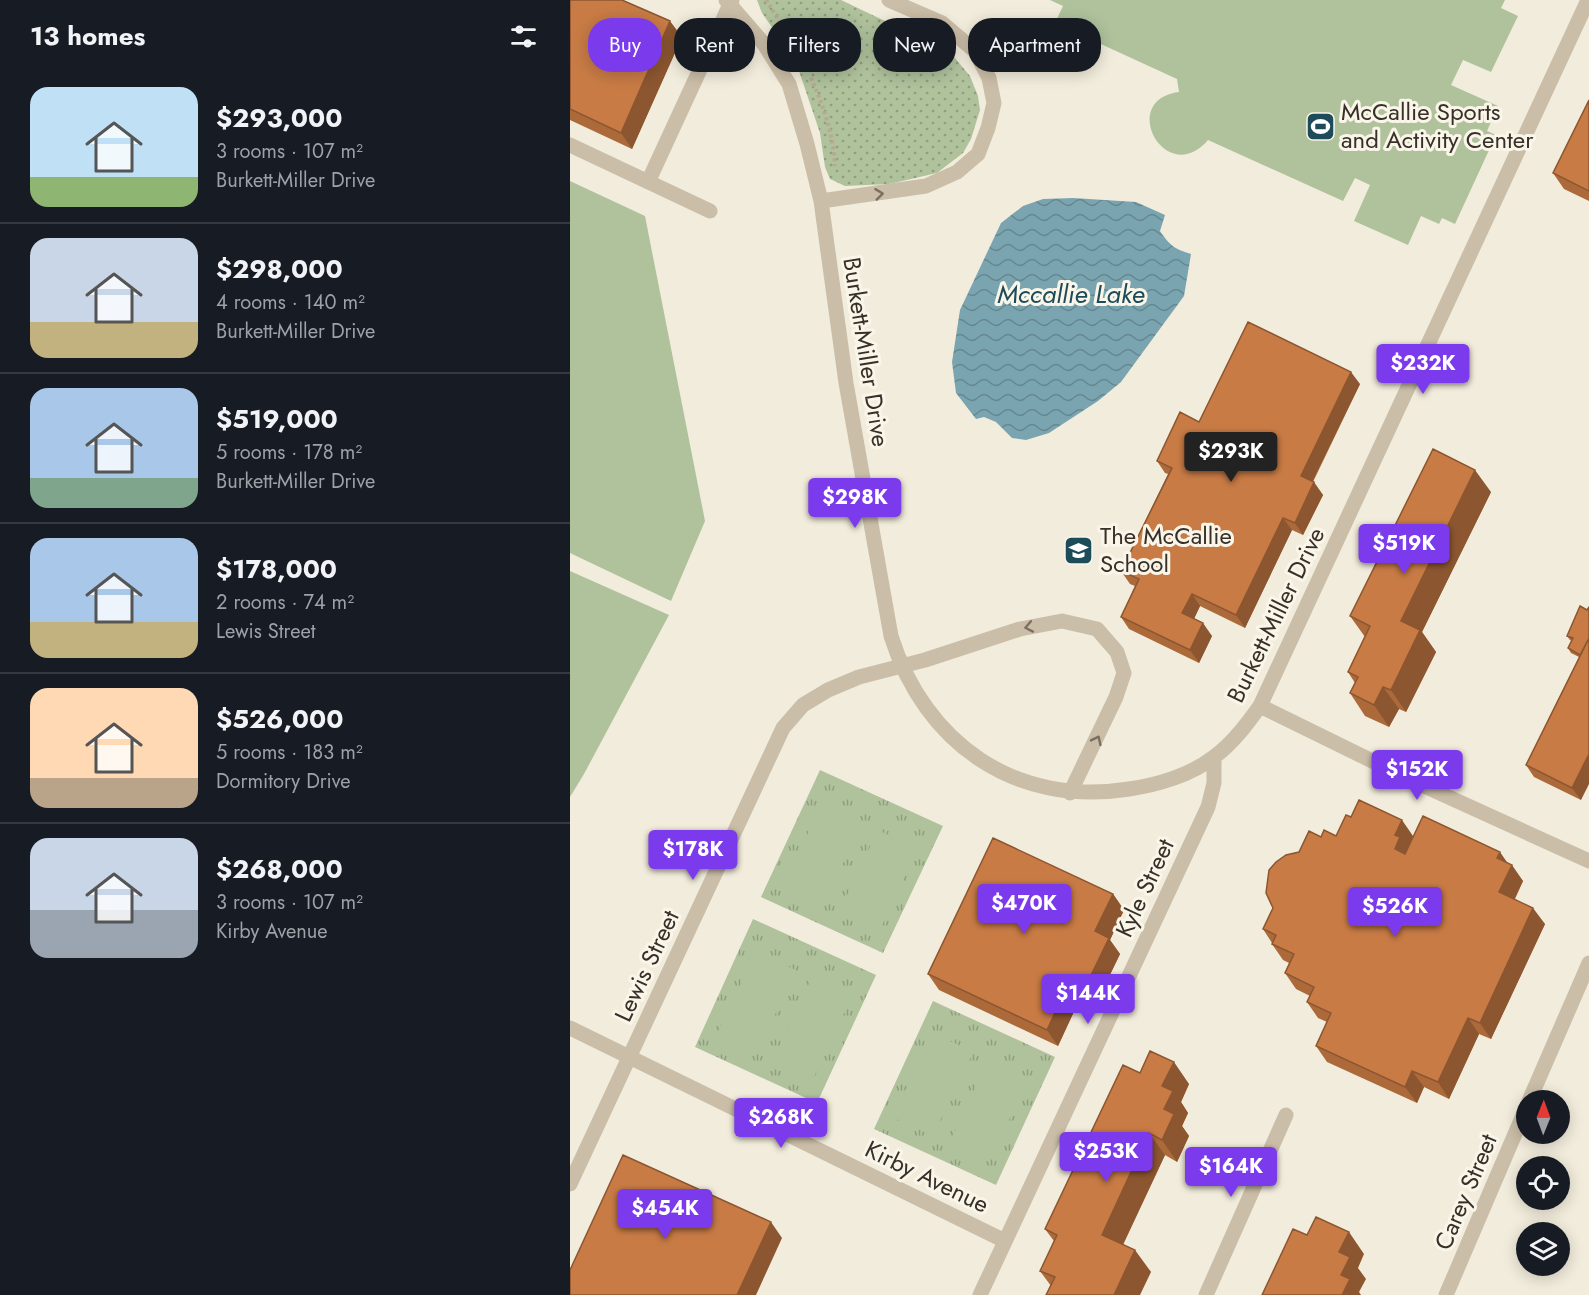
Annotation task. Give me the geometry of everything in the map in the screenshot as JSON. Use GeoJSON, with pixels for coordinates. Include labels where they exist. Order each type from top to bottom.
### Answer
{"type":"FeatureCollection","features":[{"type":"Feature","properties":{"kind":"street"},"geometry":{"type":"LineString","coordinates":[[821,201],[926,186],[957,172],[978,154],[988,128],[994,104],[989,78],[975,51],[942,23],[889,0]]}},
{"type":"Feature","properties":{"kind":"street","name":"Burkett-Miller Drive"},"geometry":{"type":"LineString","coordinates":[[729,1],[764,44],[789,84],[807,144],[821,201],[846,383],[891,636],[900,665],[925,706],[946,731],[972,754],[1001,774],[1035,786],[1070,793],[1108,793],[1147,786],[1181,775],[1214,758],[1241,731],[1260,706],[1588,0]]}},
{"type":"Feature","properties":{"kind":"street"},"geometry":{"type":"LineString","coordinates":[[648,182],[729,1]]}},
{"type":"Feature","properties":{"kind":"street"},"geometry":{"type":"LineString","coordinates":[[570,145],[710,211]]}},
{"type":"Feature","properties":{"kind":"street","name":"Lewis Street"},"geometry":{"type":"LineString","coordinates":[[570,1184],[783,728],[803,705],[828,690],[900,665],[925,660],[1020,629],[1062,621],[1097,629],[1117,652],[1124,673],[1116,697],[1070,793]]}},
{"type":"Feature","properties":{"kind":"street"},"geometry":{"type":"LineString","coordinates":[[1260,706],[1411,780],[1589,861]]}},
{"type":"Feature","properties":{"kind":"street","name":"Kyle Street"},"geometry":{"type":"LineString","coordinates":[[981,1295],[1208,807],[1214,783],[1214,758]]}},
{"type":"Feature","properties":{"kind":"street"},"geometry":{"type":"LineString","coordinates":[[1534,1090],[1584,985],[1589,963]]}},
{"type":"Feature","properties":{"kind":"street","name":"Kirby Avenue"},"geometry":{"type":"LineString","coordinates":[[570,1028],[1005,1240]]}},
{"type":"Feature","properties":{"kind":"street"},"geometry":{"type":"LineString","coordinates":[[1206,1295],[1286,1115]]}},
{"type":"Feature","properties":{"kind":"street","name":"Carey Street"},"geometry":{"type":"LineString","coordinates":[[1446,1295],[1516,1133]]}},
{"type":"Feature","properties":{"kind":"green space"},"geometry":{"type":"Polygon","coordinates":[[[757,0],[841,0],[879,18],[873,18],[873,72],[956,72],[956,59],[970,76],[978,96],[980,110],[971,139],[963,153],[937,173],[889,184],[845,186],[830,179],[825,167],[820,133],[799,72],[861,72],[861,18],[767,18],[767,20],[757,0]]]}},
{"type":"Feature","properties":{"kind":"green space","name":"McCallie Sports and Activity Center"},"geometry":{"type":"Polygon","coordinates":[[[1050,0],[1505,0],[1501,8],[1518,16],[1491,72],[1463,60],[1451,85],[1498,106],[1487,131],[1496,135],[1455,224],[1442,218],[1439,224],[1421,216],[1408,245],[1354,221],[1370,185],[1355,178],[1343,201],[1208,140],[1192,152],[1177,154],[1164,148],[1154,137],[1150,124],[1151,110],[1161,98],[1179,92],[1177,79],[1101,44],[1101,18],[1057,18],[1063,6],[1050,0]]]}},
{"type":"Feature","properties":{"kind":"green space"},"geometry":{"type":"Polygon","coordinates":[[[570,181],[645,216],[705,521],[671,601],[570,553],[570,181]]]}},
{"type":"Feature","properties":{"kind":"green space"},"geometry":{"type":"Polygon","coordinates":[[[570,571],[669,615],[570,797],[570,571]]]}},
{"type":"Feature","properties":{"kind":"green space"},"geometry":{"type":"Polygon","coordinates":[[[820,770],[943,826],[883,953],[761,897],[820,770]]]}},
{"type":"Feature","properties":{"kind":"green space"},"geometry":{"type":"Polygon","coordinates":[[[822,804],[862,823],[822,908],[782,888],[822,804]]]}},
{"type":"Feature","properties":{"kind":"green space"},"geometry":{"type":"Polygon","coordinates":[[[878,830],[918,849],[878,934],[838,914],[878,830]]]}},
{"type":"Feature","properties":{"kind":"green space"},"geometry":{"type":"Polygon","coordinates":[[[753,919],[876,975],[817,1103],[695,1047],[753,919]]]}},
{"type":"Feature","properties":{"kind":"green space"},"geometry":{"type":"Polygon","coordinates":[[[756,952],[796,970],[756,1055],[716,1036],[756,952]]]}},
{"type":"Feature","properties":{"kind":"green space"},"geometry":{"type":"Polygon","coordinates":[[[812,977],[852,996],[812,1081],[772,1062],[812,977]]]}},
{"type":"Feature","properties":{"kind":"green space"},"geometry":{"type":"Polygon","coordinates":[[[933,1001],[1055,1057],[996,1185],[874,1129],[933,1001]]]}},
{"type":"Feature","properties":{"kind":"green space"},"geometry":{"type":"Polygon","coordinates":[[[933,1033],[973,1052],[933,1136],[892,1117],[933,1033]]]}},
{"type":"Feature","properties":{"kind":"green space"},"geometry":{"type":"Polygon","coordinates":[[[989,1059],[1029,1078],[989,1162],[949,1143],[989,1059]]]}},
{"type":"Feature","properties":{"kind":"water","name":"Mccallie Lake"},"geometry":{"type":"Polygon","coordinates":[[[1073,198],[1136,202],[1165,215],[1160,231],[1173,246],[1191,254],[1184,296],[1121,382],[1098,401],[1049,433],[1026,440],[1012,438],[996,422],[984,417],[976,419],[956,393],[952,362],[960,310],[1001,223],[1023,206],[1043,199],[1073,198]]]}},
{"type":"Feature","properties":{"kind":"building"},"geometry":{"type":"Polygon","coordinates":[[[570,0],[622,0],[670,21],[662,39],[662,18],[588,18],[588,72],[648,72],[621,133],[570,109],[570,0]]]}},
{"type":"Feature","properties":{"kind":"building"},"geometry":{"type":"Polygon","coordinates":[[[1589,100],[1589,191],[1553,173],[1589,100]]]}},
{"type":"Feature","properties":{"kind":"building"},"geometry":{"type":"Polygon","coordinates":[[[1248,322],[1351,372],[1301,476],[1314,482],[1295,523],[1283,518],[1236,615],[1192,594],[1182,613],[1203,623],[1190,650],[1121,617],[1139,579],[1121,571],[1172,468],[1157,461],[1180,412],[1199,422],[1248,322]]]}},
{"type":"Feature","properties":{"kind":"building"},"geometry":{"type":"Polygon","coordinates":[[[1433,449],[1475,470],[1401,621],[1420,630],[1391,690],[1383,687],[1374,705],[1350,693],[1358,677],[1348,672],[1370,626],[1350,616],[1433,449]]]}},
{"type":"Feature","properties":{"kind":"building"},"geometry":{"type":"Polygon","coordinates":[[[1580,606],[1587,610],[1589,607],[1589,638],[1580,655],[1568,648],[1573,638],[1567,636],[1580,606]]]}},
{"type":"Feature","properties":{"kind":"building"},"geometry":{"type":"Polygon","coordinates":[[[1589,638],[1589,754],[1572,788],[1526,765],[1589,638]]]}},
{"type":"Feature","properties":{"kind":"building"},"geometry":{"type":"Polygon","coordinates":[[[1359,800],[1402,820],[1395,835],[1400,837],[1395,849],[1405,854],[1423,816],[1500,852],[1497,858],[1512,865],[1499,892],[1533,908],[1480,1023],[1468,1018],[1438,1082],[1412,1071],[1405,1087],[1316,1046],[1331,1013],[1307,1002],[1314,987],[1285,973],[1294,954],[1272,944],[1276,935],[1263,929],[1273,908],[1266,893],[1269,870],[1286,855],[1299,852],[1309,831],[1321,837],[1324,830],[1336,836],[1346,815],[1351,817],[1359,800]]]}},
{"type":"Feature","properties":{"kind":"building"},"geometry":{"type":"Polygon","coordinates":[[[993,838],[1113,894],[1095,931],[1109,938],[1081,996],[1066,989],[1047,1030],[928,974],[993,838]]]}},
{"type":"Feature","properties":{"kind":"building"},"geometry":{"type":"Polygon","coordinates":[[[1150,1051],[1174,1062],[1162,1086],[1173,1091],[1164,1109],[1174,1114],[1162,1140],[1149,1133],[1102,1235],[1135,1250],[1114,1295],[1046,1295],[1055,1277],[1040,1271],[1057,1235],[1045,1229],[1123,1065],[1140,1073],[1150,1051]]]}},
{"type":"Feature","properties":{"kind":"building"},"geometry":{"type":"Polygon","coordinates":[[[623,1155],[771,1222],[737,1295],[570,1295],[570,1270],[623,1155]]]}},
{"type":"Feature","properties":{"kind":"building"},"geometry":{"type":"Polygon","coordinates":[[[1316,1217],[1349,1232],[1339,1252],[1350,1257],[1341,1275],[1350,1279],[1342,1295],[1262,1295],[1293,1229],[1307,1235],[1316,1217]]]}},
{"type":"Feature","properties":{"kind":"place","name":"McCallie Sports and Activity Center"},"geometry":{"type":"Point","coordinates":[1320,126]}},
{"type":"Feature","properties":{"kind":"place","name":"The McCallie School"},"geometry":{"type":"Point","coordinates":[1079,550]}}]}
